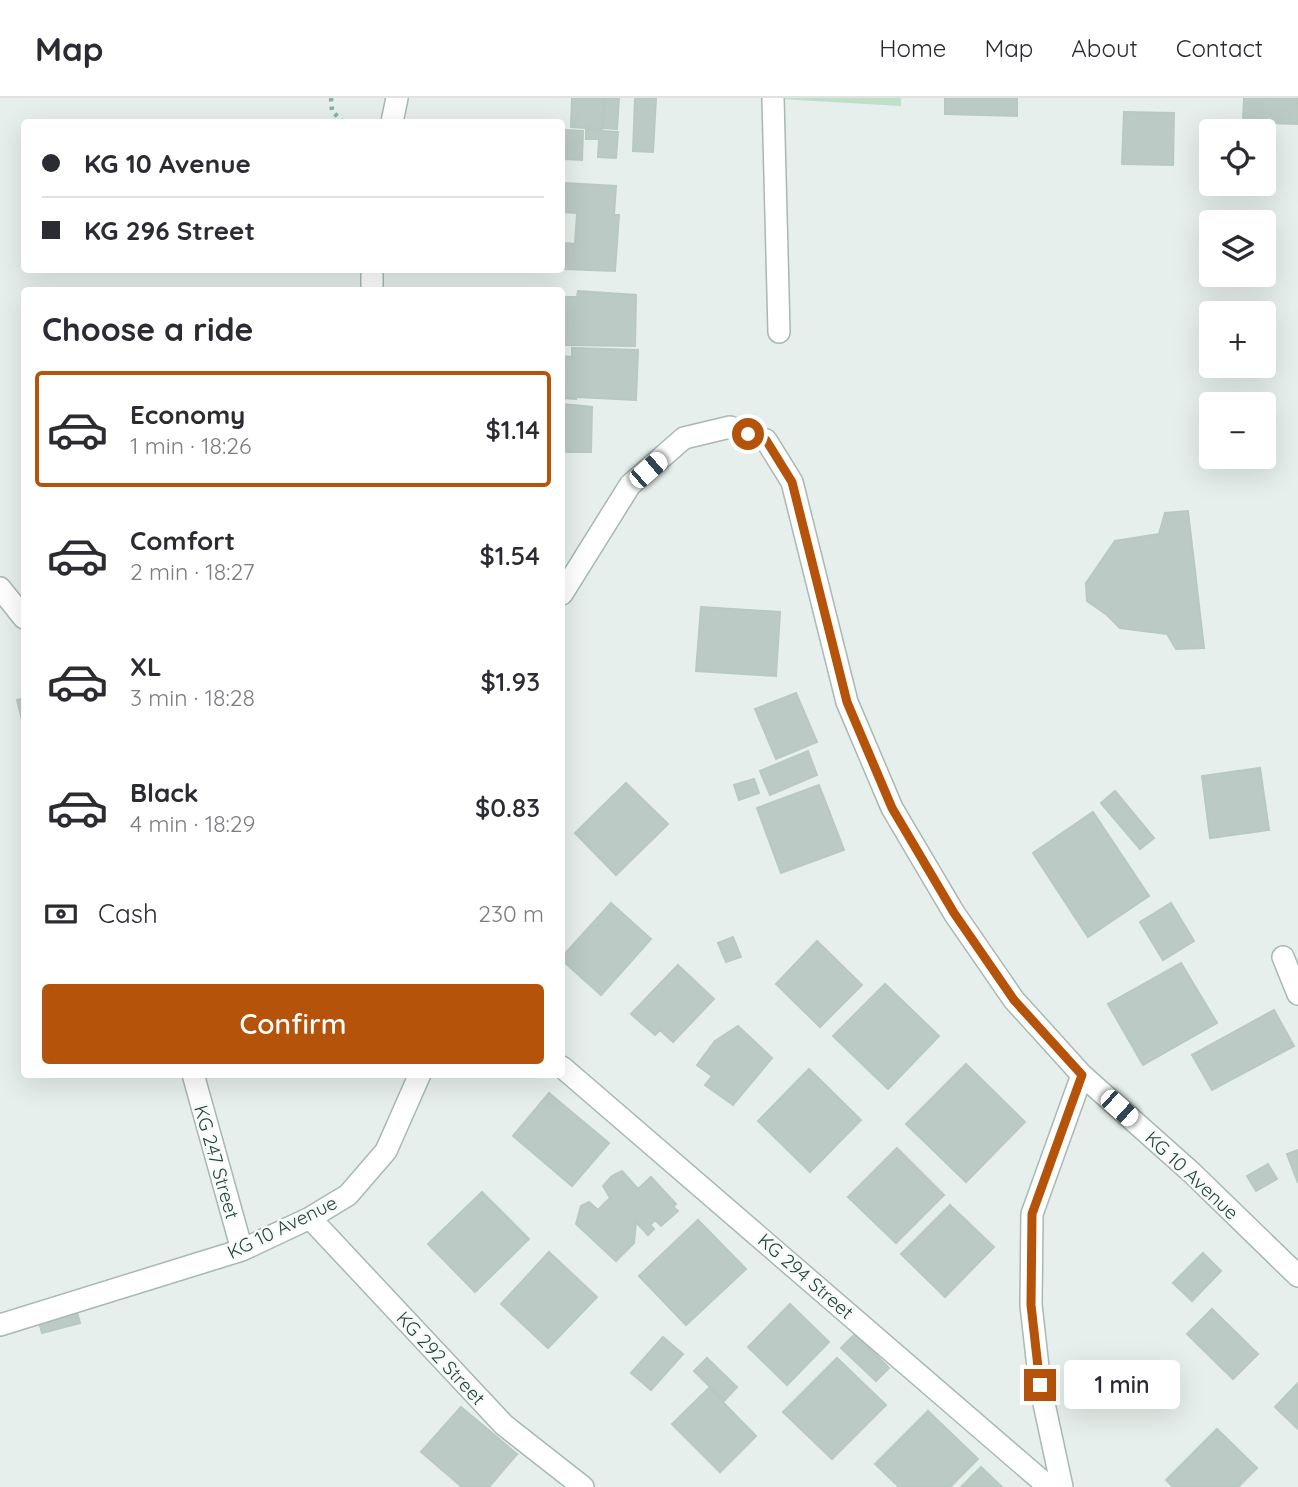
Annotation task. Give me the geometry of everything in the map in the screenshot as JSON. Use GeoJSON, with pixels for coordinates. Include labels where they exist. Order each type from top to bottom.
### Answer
{"type":"FeatureCollection","features":[{"type":"Feature","properties":{"kind":"street"},"geometry":{"type":"LineString","coordinates":[[393,119],[397,98]]}},
{"type":"Feature","properties":{"kind":"street"},"geometry":{"type":"LineString","coordinates":[[773,98],[779,332]]}},
{"type":"Feature","properties":{"kind":"street","name":"KG 10 Avenue"},"geometry":{"type":"LineString","coordinates":[[565,589],[631,485],[684,438],[730,427],[766,440],[792,482],[847,702],[892,808],[954,913],[1014,1000],[1082,1075],[1191,1172],[1298,1276]]}},
{"type":"Feature","properties":{"kind":"street"},"geometry":{"type":"LineString","coordinates":[[0,587],[21,614]]}},
{"type":"Feature","properties":{"kind":"street"},"geometry":{"type":"LineString","coordinates":[[1283,957],[1298,994]]}},
{"type":"Feature","properties":{"kind":"street","name":"KG 294 Street"},"geometry":{"type":"LineString","coordinates":[[565,1070],[1049,1487]]}},
{"type":"Feature","properties":{"kind":"street"},"geometry":{"type":"LineString","coordinates":[[1062,1487],[1040,1385],[1031,1305],[1032,1214],[1082,1075]]}},
{"type":"Feature","properties":{"kind":"street","name":"KG 247 Street"},"geometry":{"type":"LineString","coordinates":[[193,1078],[242,1250]]}},
{"type":"Feature","properties":{"kind":"street","name":"KG 10 Avenue"},"geometry":{"type":"LineString","coordinates":[[0,1325],[242,1250],[310,1218],[348,1195],[386,1151],[418,1078]]}},
{"type":"Feature","properties":{"kind":"street","name":"KG 292 Street"},"geometry":{"type":"LineString","coordinates":[[310,1218],[504,1425],[583,1487]]}},
{"type":"Feature","properties":{"kind":"path"},"geometry":{"type":"LineString","coordinates":[[331,98],[332,111],[341,119]]}},
{"type":"Feature","properties":{"kind":"green space"},"geometry":{"type":"Polygon","coordinates":[[[761,98],[901,98],[901,106],[761,98]]]}},
{"type":"Feature","properties":{"kind":"building"},"geometry":{"type":"Polygon","coordinates":[[[572,98],[603,98],[602,129],[571,127],[572,98]]]}},
{"type":"Feature","properties":{"kind":"building"},"geometry":{"type":"Polygon","coordinates":[[[605,98],[619,98],[617,129],[603,128],[605,98]]]}},
{"type":"Feature","properties":{"kind":"building"},"geometry":{"type":"Polygon","coordinates":[[[635,98],[656,98],[653,152],[633,151],[635,98]]]}},
{"type":"Feature","properties":{"kind":"building"},"geometry":{"type":"Polygon","coordinates":[[[945,98],[1017,98],[1017,116],[945,114],[945,98]]]}},
{"type":"Feature","properties":{"kind":"building"},"geometry":{"type":"Polygon","coordinates":[[[1244,98],[1298,98],[1298,124],[1276,123],[1276,119],[1243,119],[1244,98]]]}},
{"type":"Feature","properties":{"kind":"building"},"geometry":{"type":"Polygon","coordinates":[[[1124,112],[1174,113],[1173,165],[1122,164],[1124,112]]]}},
{"type":"Feature","properties":{"kind":"building"},"geometry":{"type":"Polygon","coordinates":[[[565,130],[583,131],[582,160],[565,159],[565,130]]]}},
{"type":"Feature","properties":{"kind":"building"},"geometry":{"type":"Polygon","coordinates":[[[586,130],[618,132],[616,158],[598,157],[599,139],[586,139],[586,130]]]}},
{"type":"Feature","properties":{"kind":"building"},"geometry":{"type":"Polygon","coordinates":[[[565,183],[616,186],[614,215],[619,215],[615,271],[565,269],[565,243],[575,244],[577,213],[565,212],[565,183]]]}},
{"type":"Feature","properties":{"kind":"building"},"geometry":{"type":"Polygon","coordinates":[[[578,291],[636,295],[635,346],[565,345],[566,297],[577,297],[578,291]]]}},
{"type":"Feature","properties":{"kind":"building"},"geometry":{"type":"Polygon","coordinates":[[[572,348],[638,350],[636,400],[565,398],[565,356],[572,357],[572,348]]]}},
{"type":"Feature","properties":{"kind":"building"},"geometry":{"type":"Polygon","coordinates":[[[565,404],[592,407],[591,452],[565,452],[565,404]]]}},
{"type":"Feature","properties":{"kind":"building"},"geometry":{"type":"Polygon","coordinates":[[[1188,511],[1204,648],[1176,649],[1167,634],[1120,628],[1087,601],[1086,583],[1115,541],[1159,534],[1165,513],[1188,511]]]}},
{"type":"Feature","properties":{"kind":"building"},"geometry":{"type":"Polygon","coordinates":[[[701,607],[780,612],[776,676],[696,671],[701,607]]]}},
{"type":"Feature","properties":{"kind":"building"},"geometry":{"type":"Polygon","coordinates":[[[796,693],[817,742],[776,759],[755,709],[796,693]]]}},
{"type":"Feature","properties":{"kind":"building"},"geometry":{"type":"Polygon","coordinates":[[[21,699],[21,716],[17,700],[21,699]]]}},
{"type":"Feature","properties":{"kind":"building"},"geometry":{"type":"Polygon","coordinates":[[[808,751],[817,775],[770,795],[760,771],[808,751]]]}},
{"type":"Feature","properties":{"kind":"building"},"geometry":{"type":"Polygon","coordinates":[[[1260,768],[1269,830],[1210,838],[1202,776],[1260,768]]]}},
{"type":"Feature","properties":{"kind":"building"},"geometry":{"type":"Polygon","coordinates":[[[754,779],[759,793],[739,800],[734,785],[754,779]]]}},
{"type":"Feature","properties":{"kind":"building"},"geometry":{"type":"Polygon","coordinates":[[[626,783],[668,824],[616,875],[575,833],[626,783]]]}},
{"type":"Feature","properties":{"kind":"building"},"geometry":{"type":"Polygon","coordinates":[[[819,785],[844,850],[781,873],[757,808],[819,785]]]}},
{"type":"Feature","properties":{"kind":"building"},"geometry":{"type":"Polygon","coordinates":[[[1115,791],[1154,838],[1140,849],[1101,803],[1115,791]]]}},
{"type":"Feature","properties":{"kind":"building"},"geometry":{"type":"Polygon","coordinates":[[[1093,812],[1149,896],[1088,937],[1033,853],[1093,812]]]}},
{"type":"Feature","properties":{"kind":"building"},"geometry":{"type":"Polygon","coordinates":[[[611,903],[651,939],[601,995],[565,963],[565,954],[611,903]]]}},
{"type":"Feature","properties":{"kind":"building"},"geometry":{"type":"Polygon","coordinates":[[[1171,903],[1194,941],[1163,960],[1140,922],[1171,903]]]}},
{"type":"Feature","properties":{"kind":"building"},"geometry":{"type":"Polygon","coordinates":[[[733,937],[741,957],[726,962],[718,943],[733,937]]]}},
{"type":"Feature","properties":{"kind":"building"},"geometry":{"type":"Polygon","coordinates":[[[817,941],[862,985],[820,1027],[776,984],[817,941]]]}},
{"type":"Feature","properties":{"kind":"building"},"geometry":{"type":"Polygon","coordinates":[[[1181,963],[1217,1023],[1143,1065],[1108,1004],[1181,963]]]}},
{"type":"Feature","properties":{"kind":"building"},"geometry":{"type":"Polygon","coordinates":[[[678,965],[714,999],[673,1042],[660,1030],[655,1035],[631,1014],[678,965]]]}},
{"type":"Feature","properties":{"kind":"building"},"geometry":{"type":"Polygon","coordinates":[[[885,984],[939,1036],[888,1089],[833,1036],[885,984]]]}},
{"type":"Feature","properties":{"kind":"building"},"geometry":{"type":"Polygon","coordinates":[[[1274,1010],[1294,1046],[1212,1090],[1192,1055],[1274,1010]]]}},
{"type":"Feature","properties":{"kind":"building"},"geometry":{"type":"Polygon","coordinates":[[[738,1026],[772,1058],[733,1105],[705,1085],[712,1076],[697,1065],[715,1041],[738,1026]]]}},
{"type":"Feature","properties":{"kind":"building"},"geometry":{"type":"Polygon","coordinates":[[[966,1064],[1025,1122],[966,1182],[906,1124],[966,1064]]]}},
{"type":"Feature","properties":{"kind":"building"},"geometry":{"type":"Polygon","coordinates":[[[809,1069],[861,1120],[810,1172],[758,1121],[809,1069]]]}},
{"type":"Feature","properties":{"kind":"building"},"geometry":{"type":"Polygon","coordinates":[[[549,1093],[609,1143],[572,1186],[513,1136],[549,1093]]]}},
{"type":"Feature","properties":{"kind":"building"},"geometry":{"type":"Polygon","coordinates":[[[897,1148],[944,1195],[896,1243],[848,1197],[897,1148]]]}},
{"type":"Feature","properties":{"kind":"building"},"geometry":{"type":"Polygon","coordinates":[[[1298,1150],[1298,1183],[1287,1154],[1298,1150]]]}},
{"type":"Feature","properties":{"kind":"building"},"geometry":{"type":"Polygon","coordinates":[[[1268,1164],[1277,1179],[1256,1191],[1247,1176],[1268,1164]]]}},
{"type":"Feature","properties":{"kind":"building"},"geometry":{"type":"Polygon","coordinates":[[[622,1171],[638,1189],[651,1177],[676,1204],[673,1207],[678,1211],[661,1226],[655,1220],[650,1225],[654,1229],[648,1235],[636,1222],[634,1243],[616,1261],[576,1224],[581,1206],[589,1202],[598,1210],[610,1198],[603,1186],[612,1176],[622,1171]]]}},
{"type":"Feature","properties":{"kind":"building"},"geometry":{"type":"Polygon","coordinates":[[[482,1192],[529,1239],[475,1292],[428,1244],[482,1192]]]}},
{"type":"Feature","properties":{"kind":"building"},"geometry":{"type":"Polygon","coordinates":[[[950,1205],[994,1247],[945,1297],[901,1254],[950,1205]]]}},
{"type":"Feature","properties":{"kind":"building"},"geometry":{"type":"Polygon","coordinates":[[[698,1220],[746,1269],[686,1325],[639,1276],[698,1220]]]}},
{"type":"Feature","properties":{"kind":"building"},"geometry":{"type":"Polygon","coordinates":[[[549,1252],[597,1297],[548,1348],[501,1304],[549,1252]]]}},
{"type":"Feature","properties":{"kind":"building"},"geometry":{"type":"Polygon","coordinates":[[[1203,1253],[1221,1271],[1192,1301],[1173,1283],[1203,1253]]]}},
{"type":"Feature","properties":{"kind":"building"},"geometry":{"type":"Polygon","coordinates":[[[790,1304],[829,1342],[787,1385],[748,1347],[790,1304]]]}},
{"type":"Feature","properties":{"kind":"building"},"geometry":{"type":"Polygon","coordinates":[[[1212,1309],[1258,1354],[1233,1379],[1187,1334],[1212,1309]]]}},
{"type":"Feature","properties":{"kind":"building"},"geometry":{"type":"Polygon","coordinates":[[[77,1312],[80,1323],[42,1333],[39,1322],[77,1312]]]}},
{"type":"Feature","properties":{"kind":"building"},"geometry":{"type":"Polygon","coordinates":[[[855,1334],[889,1368],[876,1381],[841,1348],[855,1334]]]}},
{"type":"Feature","properties":{"kind":"building"},"geometry":{"type":"Polygon","coordinates":[[[663,1337],[683,1354],[651,1390],[631,1373],[663,1337]]]}},
{"type":"Feature","properties":{"kind":"building"},"geometry":{"type":"Polygon","coordinates":[[[707,1358],[737,1387],[724,1401],[694,1371],[707,1358]]]}},
{"type":"Feature","properties":{"kind":"building"},"geometry":{"type":"Polygon","coordinates":[[[837,1358],[886,1405],[832,1459],[783,1412],[837,1358]]]}},
{"type":"Feature","properties":{"kind":"building"},"geometry":{"type":"Polygon","coordinates":[[[1298,1383],[1298,1429],[1275,1407],[1298,1383]]]}},
{"type":"Feature","properties":{"kind":"building"},"geometry":{"type":"Polygon","coordinates":[[[709,1388],[756,1436],[720,1472],[672,1424],[709,1388]]]}},
{"type":"Feature","properties":{"kind":"building"},"geometry":{"type":"Polygon","coordinates":[[[461,1407],[517,1454],[489,1487],[462,1487],[421,1452],[461,1407]]]}},
{"type":"Feature","properties":{"kind":"building"},"geometry":{"type":"Polygon","coordinates":[[[928,1411],[978,1459],[950,1487],[899,1487],[875,1464],[928,1411]]]}},
{"type":"Feature","properties":{"kind":"building"},"geometry":{"type":"Polygon","coordinates":[[[1217,1429],[1257,1468],[1238,1487],[1173,1487],[1166,1480],[1217,1429]]]}},
{"type":"Feature","properties":{"kind":"building"},"geometry":{"type":"Polygon","coordinates":[[[981,1467],[1002,1487],[961,1487],[981,1467]]]}},
{"type":"Feature","properties":{"kind":"route"},"geometry":{"type":"LineString","coordinates":[[748,434],[766,440],[792,482],[847,702],[892,808],[954,913],[1014,1000],[1082,1075],[1032,1214],[1031,1305],[1040,1385]]}}]}
